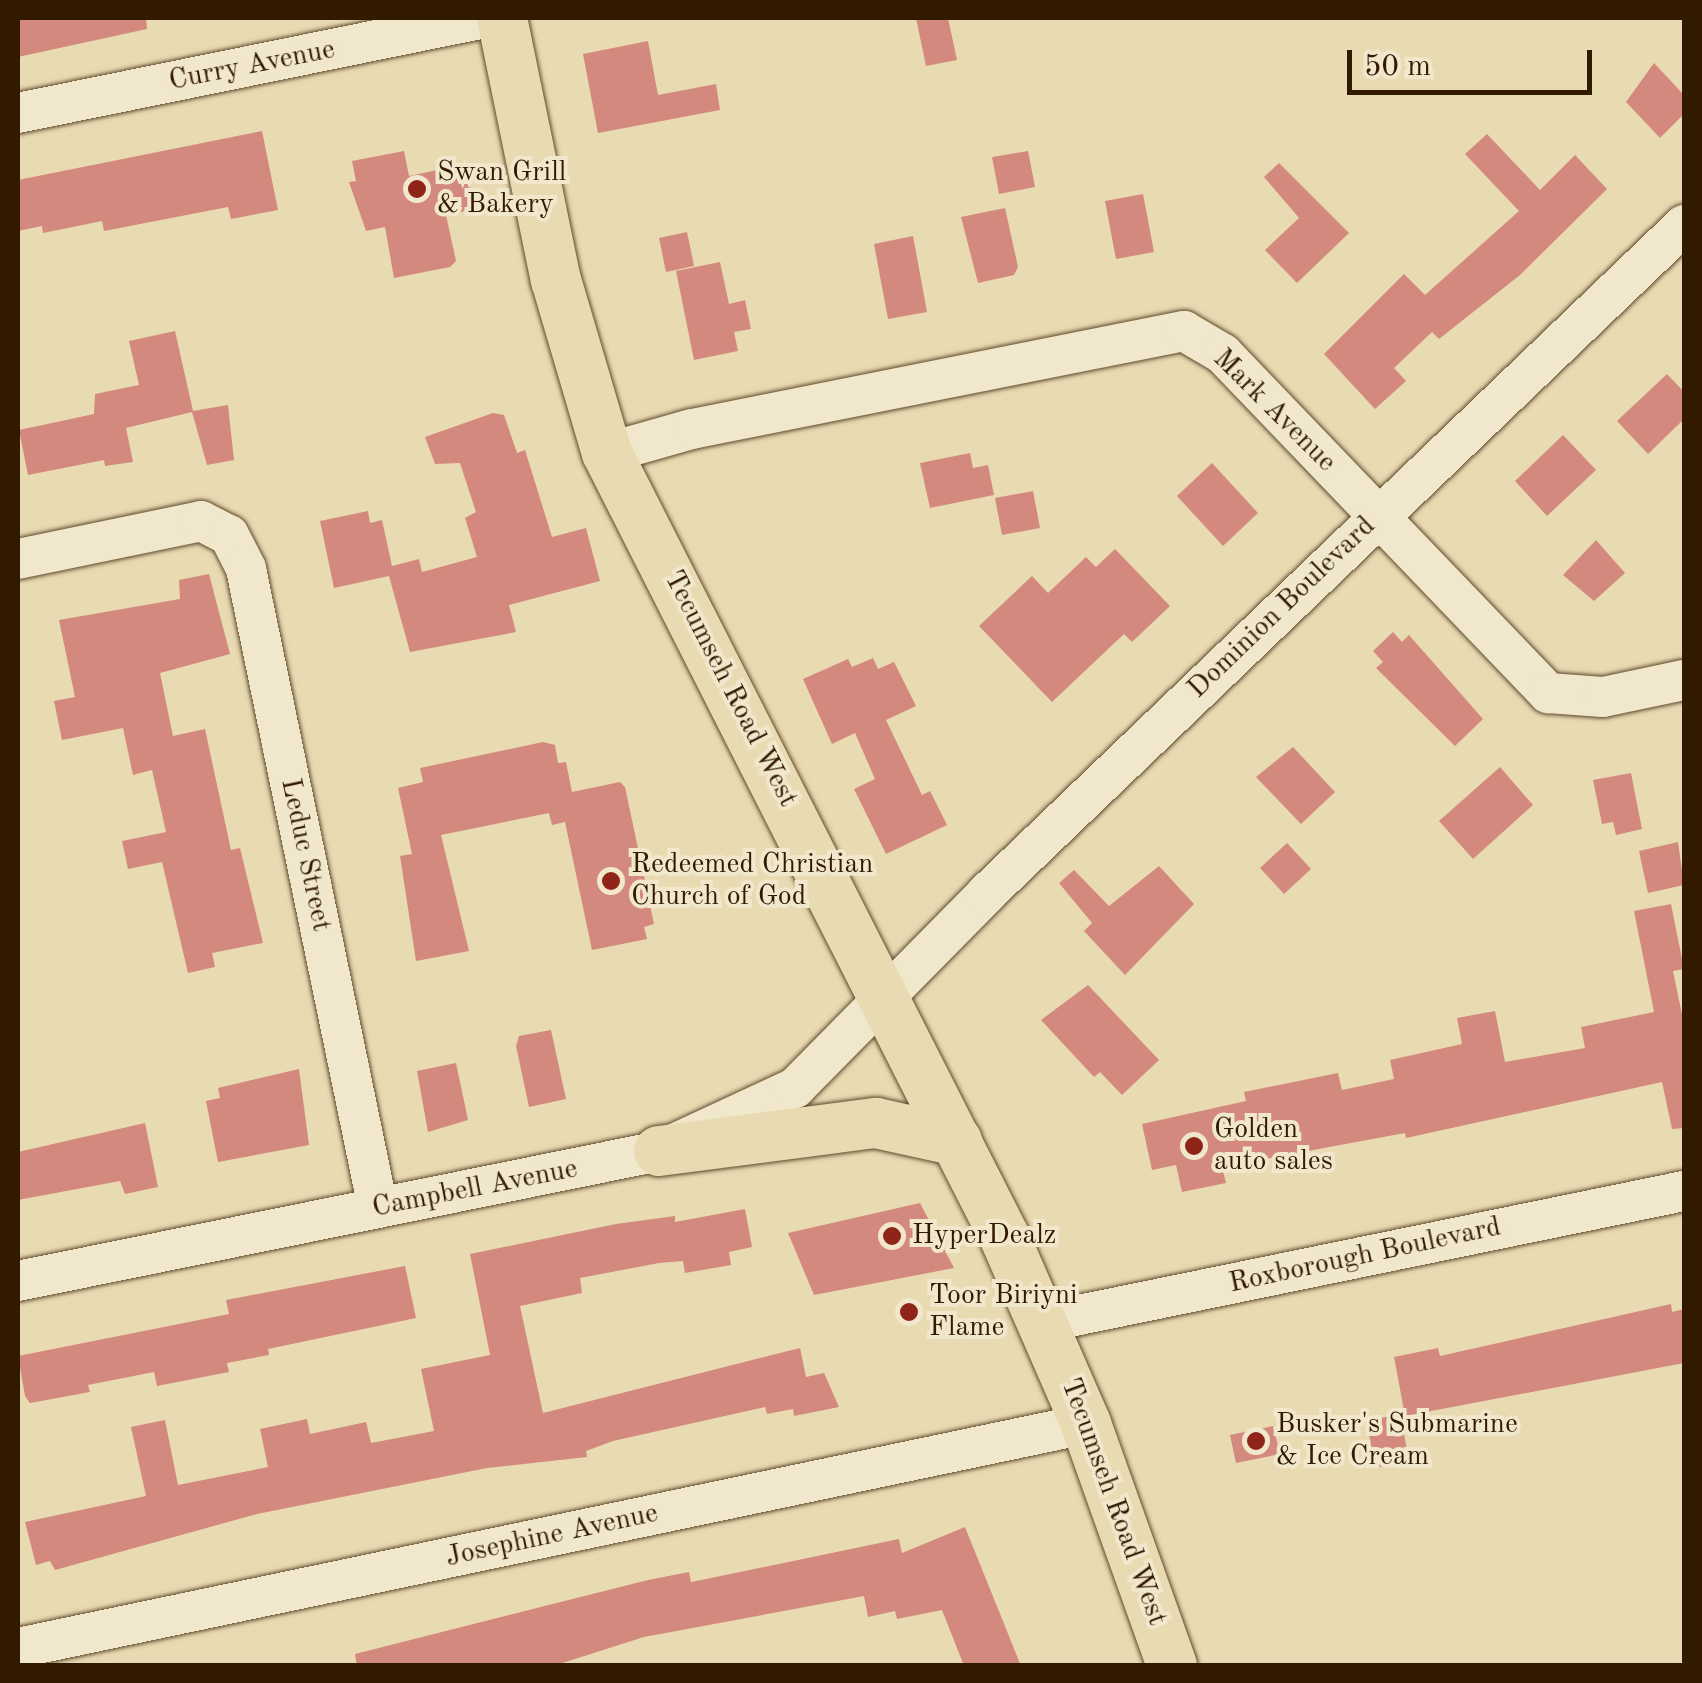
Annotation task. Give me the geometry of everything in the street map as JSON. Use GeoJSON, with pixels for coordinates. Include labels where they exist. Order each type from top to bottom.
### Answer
{"type":"FeatureCollection","features":[{"type":"Feature","properties":{"kind":"main road","name":"Tecumseh Road West"},"geometry":{"type":"LineString","coordinates":[[502,18],[556,280],[607,453],[884,995],[1045,1322],[1086,1424],[1172,1666]]}},
{"type":"Feature","properties":{"kind":"main road"},"geometry":{"type":"LineString","coordinates":[[659,1152],[876,1123],[957,1141]]}},
{"type":"Feature","properties":{"kind":"street","name":"Curry Avenue"},"geometry":{"type":"LineString","coordinates":[[18,113],[485,18]]}},
{"type":"Feature","properties":{"kind":"street","name":"Dominion Boulevard"},"geometry":{"type":"LineString","coordinates":[[884,995],[1684,225]]}},
{"type":"Feature","properties":{"kind":"street","name":"Mark Avenue"},"geometry":{"type":"LineString","coordinates":[[607,453],[692,429],[1184,331],[1222,354],[1548,693],[1603,696],[1684,680]]}},
{"type":"Feature","properties":{"kind":"street","name":"Leduc Street"},"geometry":{"type":"LineString","coordinates":[[18,558],[201,522],[229,535],[246,569],[378,1208]]}},
{"type":"Feature","properties":{"kind":"street","name":"Campbell Avenue"},"geometry":{"type":"LineString","coordinates":[[18,1281],[659,1152],[795,1088],[884,995]]}},
{"type":"Feature","properties":{"kind":"street","name":"Roxborough Boulevard"},"geometry":{"type":"LineString","coordinates":[[1045,1322],[1684,1190]]}},
{"type":"Feature","properties":{"kind":"street","name":"Josephine Avenue"},"geometry":{"type":"LineString","coordinates":[[18,1648],[1086,1424]]}},
{"type":"Feature","properties":{"kind":"building"},"geometry":{"type":"Polygon","coordinates":[[[18,18],[146,18],[147,29],[18,57],[18,18]]]}},
{"type":"Feature","properties":{"kind":"building"},"geometry":{"type":"Polygon","coordinates":[[[916,18],[948,18],[957,60],[926,66],[916,18]]]}},
{"type":"Feature","properties":{"kind":"building"},"geometry":{"type":"Polygon","coordinates":[[[648,41],[658,95],[716,84],[720,110],[598,133],[583,54],[648,41]]]}},
{"type":"Feature","properties":{"kind":"building"},"geometry":{"type":"Polygon","coordinates":[[[1654,63],[1684,95],[1684,114],[1660,138],[1626,102],[1654,63]]]}},
{"type":"Feature","properties":{"kind":"building"},"geometry":{"type":"Polygon","coordinates":[[[262,131],[278,210],[231,219],[228,207],[104,231],[102,221],[43,233],[42,226],[18,231],[18,180],[262,131]]]}},
{"type":"Feature","properties":{"kind":"building"},"geometry":{"type":"Polygon","coordinates":[[[1487,134],[1540,190],[1575,155],[1607,189],[1520,275],[1439,339],[1432,332],[1394,368],[1406,381],[1375,409],[1324,354],[1404,274],[1425,295],[1519,211],[1465,154],[1487,134]]]}},
{"type":"Feature","properties":{"kind":"building"},"geometry":{"type":"Polygon","coordinates":[[[404,151],[409,176],[466,164],[475,209],[446,215],[456,261],[450,267],[394,278],[385,227],[366,231],[349,182],[356,181],[352,161],[404,151]]]}},
{"type":"Feature","properties":{"kind":"building"},"geometry":{"type":"Polygon","coordinates":[[[1028,151],[1035,187],[999,194],[992,157],[1028,151]]]}},
{"type":"Feature","properties":{"kind":"building"},"geometry":{"type":"Polygon","coordinates":[[[1279,163],[1349,233],[1297,283],[1265,250],[1299,218],[1264,177],[1279,163]]]}},
{"type":"Feature","properties":{"kind":"building"},"geometry":{"type":"Polygon","coordinates":[[[1143,194],[1154,252],[1116,259],[1105,201],[1143,194]]]}},
{"type":"Feature","properties":{"kind":"building"},"geometry":{"type":"Polygon","coordinates":[[[1005,208],[1018,267],[1014,275],[978,283],[961,217],[1005,208]]]}},
{"type":"Feature","properties":{"kind":"building"},"geometry":{"type":"Polygon","coordinates":[[[687,232],[694,266],[666,272],[659,238],[687,232]]]}},
{"type":"Feature","properties":{"kind":"building"},"geometry":{"type":"Polygon","coordinates":[[[913,236],[927,312],[888,319],[874,244],[913,236]]]}},
{"type":"Feature","properties":{"kind":"building"},"geometry":{"type":"Polygon","coordinates":[[[720,262],[729,304],[745,300],[751,329],[734,332],[738,351],[694,360],[676,271],[720,262]]]}},
{"type":"Feature","properties":{"kind":"building"},"geometry":{"type":"Polygon","coordinates":[[[175,331],[193,411],[228,405],[234,460],[207,465],[192,412],[126,428],[133,462],[105,466],[104,460],[28,475],[19,430],[94,414],[95,394],[139,385],[129,341],[175,331]]]}},
{"type":"Feature","properties":{"kind":"building"},"geometry":{"type":"Polygon","coordinates":[[[1667,374],[1684,392],[1684,419],[1648,454],[1617,421],[1667,374]]]}},
{"type":"Feature","properties":{"kind":"building"},"geometry":{"type":"Polygon","coordinates":[[[493,413],[504,415],[517,453],[525,450],[552,537],[586,528],[600,581],[509,605],[516,632],[410,652],[389,576],[334,588],[320,521],[368,511],[370,523],[382,520],[392,566],[419,559],[422,572],[477,557],[465,518],[476,512],[460,463],[435,464],[425,437],[493,413]]]}},
{"type":"Feature","properties":{"kind":"building"},"geometry":{"type":"Polygon","coordinates":[[[1563,435],[1596,470],[1547,516],[1515,481],[1563,435]]]}},
{"type":"Feature","properties":{"kind":"building"},"geometry":{"type":"Polygon","coordinates":[[[970,453],[973,468],[988,465],[994,495],[930,508],[920,463],[970,453]]]}},
{"type":"Feature","properties":{"kind":"building"},"geometry":{"type":"Polygon","coordinates":[[[1212,463],[1258,513],[1223,546],[1177,496],[1212,463]]]}},
{"type":"Feature","properties":{"kind":"building"},"geometry":{"type":"Polygon","coordinates":[[[1033,491],[1040,528],[1002,535],[995,498],[1033,491]]]}},
{"type":"Feature","properties":{"kind":"building"},"geometry":{"type":"Polygon","coordinates":[[[1596,540],[1625,573],[1594,601],[1563,575],[1596,540]]]}},
{"type":"Feature","properties":{"kind":"building"},"geometry":{"type":"Polygon","coordinates":[[[1115,549],[1170,606],[1132,642],[1124,634],[1052,702],[979,626],[1032,576],[1048,593],[1086,557],[1096,567],[1115,549]]]}},
{"type":"Feature","properties":{"kind":"building"},"geometry":{"type":"Polygon","coordinates":[[[209,574],[230,654],[160,673],[173,736],[205,729],[231,850],[240,848],[263,943],[212,953],[215,967],[188,973],[162,862],[128,869],[122,841],[166,832],[152,770],[133,775],[123,728],[62,740],[54,701],[75,697],[59,620],[180,599],[179,580],[209,574]]]}},
{"type":"Feature","properties":{"kind":"building"},"geometry":{"type":"Polygon","coordinates":[[[1393,632],[1402,642],[1409,635],[1483,719],[1455,746],[1376,668],[1383,662],[1373,651],[1393,632]]]}},
{"type":"Feature","properties":{"kind":"building"},"geometry":{"type":"Polygon","coordinates":[[[873,658],[878,669],[894,662],[916,706],[886,720],[922,795],[930,791],[947,825],[886,854],[854,789],[875,779],[855,733],[832,744],[803,679],[848,659],[852,667],[873,658]]]}},
{"type":"Feature","properties":{"kind":"building","name":"Redeemed Christian Church of God"},"geometry":{"type":"Polygon","coordinates":[[[543,742],[555,745],[558,763],[566,762],[572,792],[620,782],[625,787],[654,924],[644,927],[647,939],[592,950],[565,822],[552,825],[549,813],[441,835],[469,951],[416,961],[400,856],[412,854],[398,788],[423,782],[420,768],[543,742]]]}},
{"type":"Feature","properties":{"kind":"building"},"geometry":{"type":"Polygon","coordinates":[[[1293,747],[1335,792],[1301,824],[1256,777],[1293,747]]]}},
{"type":"Feature","properties":{"kind":"building"},"geometry":{"type":"Polygon","coordinates":[[[1500,767],[1533,805],[1473,859],[1439,821],[1500,767]]]}},
{"type":"Feature","properties":{"kind":"building"},"geometry":{"type":"Polygon","coordinates":[[[1631,773],[1642,829],[1616,835],[1613,822],[1602,824],[1593,780],[1631,773]]]}},
{"type":"Feature","properties":{"kind":"building"},"geometry":{"type":"Polygon","coordinates":[[[1678,842],[1684,885],[1648,893],[1639,851],[1678,842]]]}},
{"type":"Feature","properties":{"kind":"building"},"geometry":{"type":"Polygon","coordinates":[[[1287,843],[1311,869],[1284,894],[1260,868],[1287,843]]]}},
{"type":"Feature","properties":{"kind":"building"},"geometry":{"type":"Polygon","coordinates":[[[1159,866],[1194,904],[1125,975],[1084,931],[1092,923],[1059,883],[1074,870],[1109,906],[1159,866]]]}},
{"type":"Feature","properties":{"kind":"building"},"geometry":{"type":"Polygon","coordinates":[[[1671,904],[1684,969],[1673,971],[1684,1024],[1684,1128],[1672,1129],[1662,1082],[1406,1138],[1405,1133],[1222,1167],[1226,1183],[1182,1192],[1176,1165],[1152,1170],[1142,1124],[1246,1101],[1244,1092],[1338,1073],[1342,1090],[1394,1079],[1390,1060],[1462,1044],[1457,1018],[1495,1011],[1505,1062],[1585,1048],[1581,1027],[1654,1012],[1634,911],[1671,904]]]}},
{"type":"Feature","properties":{"kind":"building"},"geometry":{"type":"Polygon","coordinates":[[[1088,985],[1159,1060],[1122,1095],[1100,1072],[1094,1077],[1041,1020],[1088,985]]]}},
{"type":"Feature","properties":{"kind":"building"},"geometry":{"type":"Polygon","coordinates":[[[551,1030],[566,1099],[529,1107],[516,1046],[519,1036],[551,1030]]]}},
{"type":"Feature","properties":{"kind":"building"},"geometry":{"type":"Polygon","coordinates":[[[456,1063],[468,1120],[428,1132],[417,1071],[456,1063]]]}},
{"type":"Feature","properties":{"kind":"building"},"geometry":{"type":"Polygon","coordinates":[[[299,1069],[309,1145],[218,1162],[206,1101],[220,1098],[218,1088],[299,1069]]]}},
{"type":"Feature","properties":{"kind":"building"},"geometry":{"type":"Polygon","coordinates":[[[145,1123],[158,1187],[125,1194],[120,1181],[18,1200],[18,1152],[145,1123]]]}},
{"type":"Feature","properties":{"kind":"building"},"geometry":{"type":"Polygon","coordinates":[[[920,1203],[954,1268],[814,1295],[788,1233],[920,1203]]]}},
{"type":"Feature","properties":{"kind":"building"},"geometry":{"type":"Polygon","coordinates":[[[745,1209],[752,1247],[729,1252],[731,1265],[685,1273],[683,1261],[659,1263],[580,1278],[582,1293],[520,1306],[543,1413],[800,1348],[806,1377],[824,1373],[839,1407],[794,1416],[793,1409],[767,1414],[765,1407],[613,1441],[586,1451],[587,1457],[487,1468],[257,1514],[55,1570],[50,1561],[36,1565],[25,1522],[146,1496],[131,1427],[165,1420],[178,1485],[268,1467],[260,1429],[307,1419],[310,1434],[366,1422],[371,1443],[434,1431],[421,1369],[490,1355],[470,1254],[616,1224],[675,1216],[675,1222],[745,1209]]]}},
{"type":"Feature","properties":{"kind":"building"},"geometry":{"type":"Polygon","coordinates":[[[405,1266],[416,1318],[268,1349],[269,1355],[227,1363],[229,1372],[157,1386],[154,1372],[88,1385],[90,1392],[30,1403],[25,1396],[18,1356],[229,1314],[226,1300],[405,1266]]]}},
{"type":"Feature","properties":{"kind":"building"},"geometry":{"type":"Polygon","coordinates":[[[1671,1304],[1672,1312],[1684,1309],[1684,1363],[1405,1416],[1394,1357],[1438,1348],[1440,1356],[1671,1304]]]}},
{"type":"Feature","properties":{"kind":"building"},"geometry":{"type":"Polygon","coordinates":[[[1400,1414],[1409,1460],[1376,1468],[1366,1421],[1400,1414]]]}},
{"type":"Feature","properties":{"kind":"building"},"geometry":{"type":"Polygon","coordinates":[[[1273,1426],[1280,1454],[1236,1463],[1230,1435],[1273,1426]]]}},
{"type":"Feature","properties":{"kind":"building"},"geometry":{"type":"Polygon","coordinates":[[[965,1527],[1021,1666],[964,1666],[942,1610],[897,1619],[895,1611],[868,1617],[864,1596],[644,1637],[553,1666],[357,1666],[355,1654],[648,1580],[689,1572],[691,1582],[899,1539],[902,1553],[965,1527]]]}},
{"type":"Feature","properties":{"kind":"place","name":"Swan Grill & Bakery"},"geometry":{"type":"Point","coordinates":[417,189]}},
{"type":"Feature","properties":{"kind":"place","name":"Redeemed Christian Church of God"},"geometry":{"type":"Point","coordinates":[611,881]}},
{"type":"Feature","properties":{"kind":"place","name":"Golden auto sales"},"geometry":{"type":"Point","coordinates":[1194,1146]}},
{"type":"Feature","properties":{"kind":"place","name":"HyperDealz"},"geometry":{"type":"Point","coordinates":[892,1236]}},
{"type":"Feature","properties":{"kind":"place","name":"Toor Biriyni Flame"},"geometry":{"type":"Point","coordinates":[909,1312]}},
{"type":"Feature","properties":{"kind":"place","name":"Busker's Submarine & Ice Cream"},"geometry":{"type":"Point","coordinates":[1256,1441]}}]}
